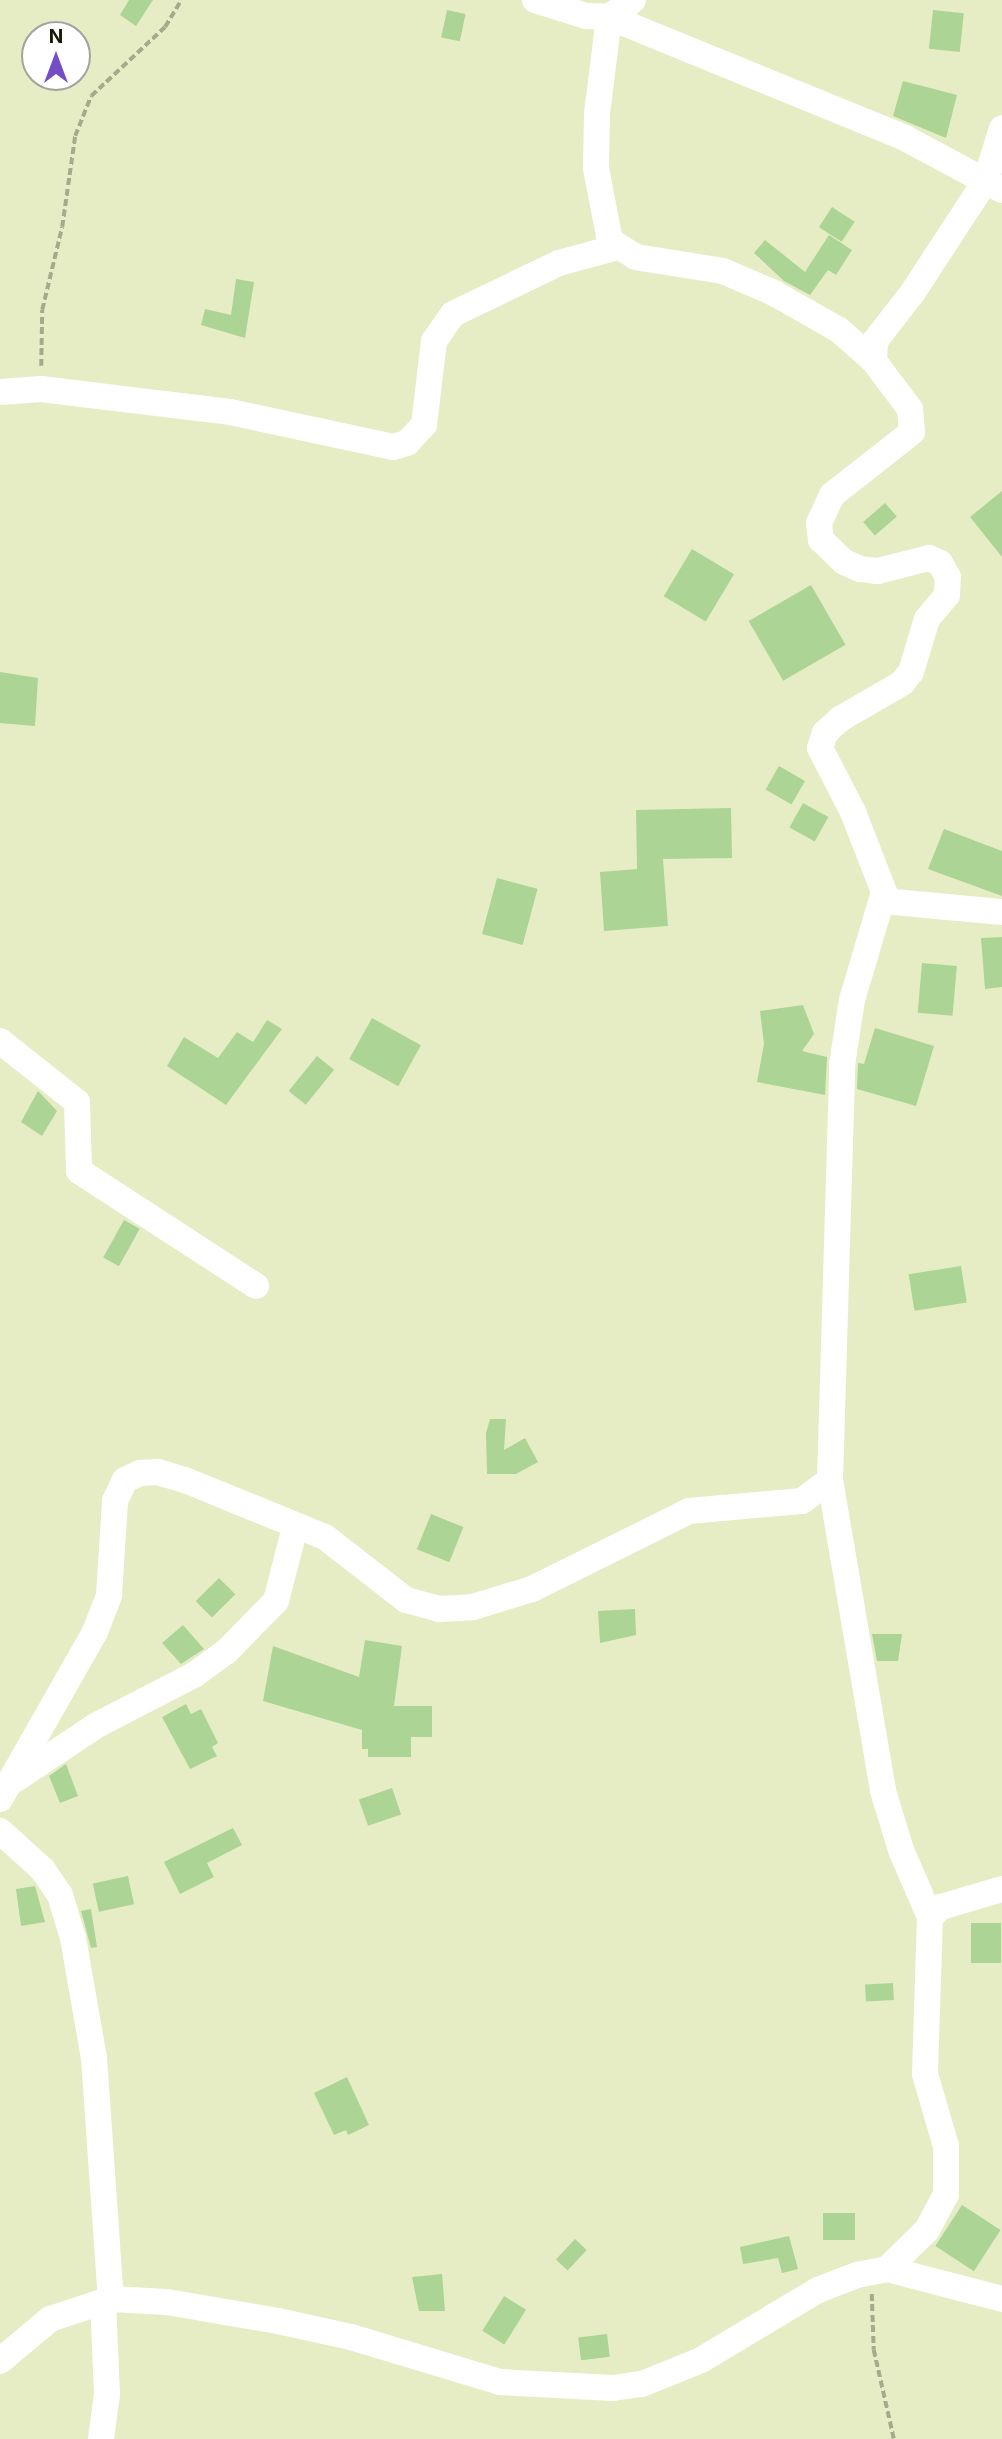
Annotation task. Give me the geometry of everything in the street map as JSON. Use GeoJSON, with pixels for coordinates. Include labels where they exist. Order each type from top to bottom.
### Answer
{"type":"FeatureCollection","features":[{"type":"Feature","properties":{"kind":"street"},"geometry":{"type":"LineString","coordinates":[[535,0],[586,16],[609,17],[905,138],[994,185]]}},
{"type":"Feature","properties":{"kind":"street"},"geometry":{"type":"LineString","coordinates":[[614,248],[605,231],[596,168],[597,114],[609,17],[633,0]]}},
{"type":"Feature","properties":{"kind":"street"},"geometry":{"type":"LineString","coordinates":[[874,361],[875,341],[994,185],[1002,128]]}},
{"type":"Feature","properties":{"kind":"street"},"geometry":{"type":"LineString","coordinates":[[0,392],[41,389],[254,416],[393,447],[407,443],[424,425],[434,341],[453,314],[559,263],[614,248],[636,257],[723,271],[749,282],[839,330],[874,361],[911,409],[912,432],[832,495],[819,523],[821,540],[844,562],[860,569],[878,571],[929,558],[940,563],[950,586],[927,619],[911,672],[902,683],[839,719],[825,733],[820,748],[867,844],[884,892],[852,1000],[842,1065],[830,1480],[883,1791],[930,1917],[925,2074],[946,2146],[946,2194],[927,2230],[881,2270],[818,2290],[701,2360],[642,2385],[613,2388],[500,2382],[351,2337],[167,2302],[107,2300],[50,2319],[0,2361]]}},
{"type":"Feature","properties":{"kind":"street"},"geometry":{"type":"LineString","coordinates":[[883,901],[1002,912]]}},
{"type":"Feature","properties":{"kind":"street"},"geometry":{"type":"LineString","coordinates":[[0,1041],[77,1102],[81,1112],[75,1163],[79,1171],[256,1286]]}},
{"type":"Feature","properties":{"kind":"street"},"geometry":{"type":"LineString","coordinates":[[6,1791],[103,1611],[109,1595],[115,1501],[125,1480],[158,1472],[326,1537],[406,1600],[439,1609],[464,1609],[551,1581],[690,1511],[802,1501],[830,1480]]}},
{"type":"Feature","properties":{"kind":"street"},"geometry":{"type":"LineString","coordinates":[[6,1791],[97,1726],[194,1675],[226,1652],[276,1601],[295,1527]]}},
{"type":"Feature","properties":{"kind":"street"},"geometry":{"type":"LineString","coordinates":[[0,1831],[43,1870],[60,1895],[73,1938],[94,2058],[107,2300],[107,2394],[101,2439]]}},
{"type":"Feature","properties":{"kind":"street"},"geometry":{"type":"LineString","coordinates":[[930,1917],[941,1907],[1002,1889]]}},
{"type":"Feature","properties":{"kind":"street"},"geometry":{"type":"LineString","coordinates":[[881,2270],[1002,2299]]}},
{"type":"Feature","properties":{"kind":"path"},"geometry":{"type":"LineString","coordinates":[[41,389],[42,310],[62,227],[75,136],[92,96],[164,27],[181,0]]}},
{"type":"Feature","properties":{"kind":"path"},"geometry":{"type":"LineString","coordinates":[[881,2270],[871,2325],[894,2439]]}},
{"type":"Feature","properties":{"kind":"building"},"geometry":{"type":"Polygon","coordinates":[[[129,0],[153,0],[136,26],[120,15],[129,0]]]}},
{"type":"Feature","properties":{"kind":"building"},"geometry":{"type":"Polygon","coordinates":[[[447,10],[466,14],[460,41],[441,37],[447,10]]]}},
{"type":"Feature","properties":{"kind":"building"},"geometry":{"type":"Polygon","coordinates":[[[933,10],[964,13],[960,52],[929,49],[933,10]]]}},
{"type":"Feature","properties":{"kind":"building"},"geometry":{"type":"Polygon","coordinates":[[[903,81],[957,95],[946,138],[893,116],[903,81]]]}},
{"type":"Feature","properties":{"kind":"building"},"geometry":{"type":"Polygon","coordinates":[[[832,207],[855,222],[842,242],[819,227],[832,207]]]}},
{"type":"Feature","properties":{"kind":"building"},"geometry":{"type":"Polygon","coordinates":[[[829,235],[852,250],[836,275],[828,270],[810,295],[784,281],[754,253],[765,240],[805,272],[829,235]]]}},
{"type":"Feature","properties":{"kind":"building"},"geometry":{"type":"Polygon","coordinates":[[[236,279],[254,282],[245,338],[201,325],[205,309],[231,315],[236,279]]]}},
{"type":"Feature","properties":{"kind":"building"},"geometry":{"type":"Polygon","coordinates":[[[1002,491],[1002,557],[970,517],[1002,491]]]}},
{"type":"Feature","properties":{"kind":"building"},"geometry":{"type":"Polygon","coordinates":[[[885,503],[897,517],[875,536],[863,522],[885,503]]]}},
{"type":"Feature","properties":{"kind":"building"},"geometry":{"type":"Polygon","coordinates":[[[692,549],[734,574],[706,621],[664,596],[692,549]]]}},
{"type":"Feature","properties":{"kind":"building"},"geometry":{"type":"Polygon","coordinates":[[[811,585],[846,645],[783,681],[749,621],[811,585]]]}},
{"type":"Feature","properties":{"kind":"building"},"geometry":{"type":"Polygon","coordinates":[[[0,672],[38,678],[35,726],[0,723],[0,672]]]}},
{"type":"Feature","properties":{"kind":"building"},"geometry":{"type":"Polygon","coordinates":[[[779,766],[805,781],[791,804],[766,789],[779,766]]]}},
{"type":"Feature","properties":{"kind":"building"},"geometry":{"type":"Polygon","coordinates":[[[803,803],[828,817],[815,842],[789,827],[803,803]]]}},
{"type":"Feature","properties":{"kind":"building"},"geometry":{"type":"Polygon","coordinates":[[[731,808],[732,858],[663,859],[668,926],[604,931],[600,872],[637,869],[636,810],[731,808]]]}},
{"type":"Feature","properties":{"kind":"building"},"geometry":{"type":"Polygon","coordinates":[[[944,829],[1002,851],[1002,896],[928,869],[944,829]]]}},
{"type":"Feature","properties":{"kind":"building"},"geometry":{"type":"Polygon","coordinates":[[[497,878],[538,889],[523,945],[482,934],[497,878]]]}},
{"type":"Feature","properties":{"kind":"building"},"geometry":{"type":"Polygon","coordinates":[[[1002,937],[1002,987],[985,989],[981,938],[1002,937]]]}},
{"type":"Feature","properties":{"kind":"building"},"geometry":{"type":"Polygon","coordinates":[[[922,963],[957,966],[953,1016],[918,1013],[922,963]]]}},
{"type":"Feature","properties":{"kind":"building"},"geometry":{"type":"Polygon","coordinates":[[[803,1005],[814,1034],[802,1051],[827,1057],[825,1095],[757,1082],[764,1044],[760,1011],[803,1005]]]}},
{"type":"Feature","properties":{"kind":"building"},"geometry":{"type":"Polygon","coordinates":[[[372,1018],[421,1045],[398,1086],[349,1059],[372,1018]]]}},
{"type":"Feature","properties":{"kind":"building"},"geometry":{"type":"Polygon","coordinates":[[[267,1020],[282,1029],[226,1105],[167,1066],[184,1037],[218,1058],[237,1032],[253,1042],[267,1020]]]}},
{"type":"Feature","properties":{"kind":"building"},"geometry":{"type":"Polygon","coordinates":[[[875,1028],[934,1046],[916,1106],[857,1089],[858,1063],[864,1064],[875,1028]]]}},
{"type":"Feature","properties":{"kind":"building"},"geometry":{"type":"Polygon","coordinates":[[[317,1056],[334,1070],[306,1105],[289,1091],[317,1056]]]}},
{"type":"Feature","properties":{"kind":"building"},"geometry":{"type":"Polygon","coordinates":[[[38,1091],[57,1111],[42,1136],[21,1122],[38,1091]]]}},
{"type":"Feature","properties":{"kind":"building"},"geometry":{"type":"Polygon","coordinates":[[[124,1220],[140,1229],[119,1266],[103,1258],[124,1220]]]}},
{"type":"Feature","properties":{"kind":"building"},"geometry":{"type":"Polygon","coordinates":[[[961,1266],[967,1303],[914,1311],[909,1274],[961,1266]]]}},
{"type":"Feature","properties":{"kind":"building"},"geometry":{"type":"Polygon","coordinates":[[[490,1419],[506,1419],[504,1450],[525,1438],[538,1462],[516,1474],[487,1474],[486,1433],[490,1419]]]}},
{"type":"Feature","properties":{"kind":"building"},"geometry":{"type":"Polygon","coordinates":[[[431,1514],[463,1527],[449,1562],[417,1549],[431,1514]]]}},
{"type":"Feature","properties":{"kind":"building"},"geometry":{"type":"Polygon","coordinates":[[[219,1578],[235,1594],[212,1618],[196,1601],[219,1578]]]}},
{"type":"Feature","properties":{"kind":"building"},"geometry":{"type":"Polygon","coordinates":[[[635,1609],[636,1635],[600,1643],[598,1611],[635,1609]]]}},
{"type":"Feature","properties":{"kind":"building"},"geometry":{"type":"Polygon","coordinates":[[[183,1625],[204,1649],[181,1664],[162,1643],[183,1625]]]}},
{"type":"Feature","properties":{"kind":"building"},"geometry":{"type":"Polygon","coordinates":[[[872,1634],[902,1634],[898,1661],[877,1661],[872,1634]]]}},
{"type":"Feature","properties":{"kind":"building"},"geometry":{"type":"Polygon","coordinates":[[[365,1640],[402,1646],[394,1706],[432,1706],[432,1737],[411,1737],[411,1757],[368,1757],[368,1749],[362,1749],[362,1730],[263,1701],[273,1646],[359,1677],[365,1640]]]}},
{"type":"Feature","properties":{"kind":"building"},"geometry":{"type":"Polygon","coordinates":[[[186,1704],[191,1714],[201,1709],[218,1743],[212,1747],[217,1756],[190,1769],[162,1717],[186,1704]]]}},
{"type":"Feature","properties":{"kind":"building"},"geometry":{"type":"Polygon","coordinates":[[[66,1764],[78,1796],[60,1803],[49,1776],[66,1764]]]}},
{"type":"Feature","properties":{"kind":"building"},"geometry":{"type":"Polygon","coordinates":[[[392,1788],[401,1814],[368,1826],[359,1799],[392,1788]]]}},
{"type":"Feature","properties":{"kind":"building"},"geometry":{"type":"Polygon","coordinates":[[[233,1828],[242,1845],[207,1863],[214,1877],[180,1894],[164,1862],[233,1828]]]}},
{"type":"Feature","properties":{"kind":"building"},"geometry":{"type":"Polygon","coordinates":[[[128,1876],[134,1904],[99,1912],[93,1883],[128,1876]]]}},
{"type":"Feature","properties":{"kind":"building"},"geometry":{"type":"Polygon","coordinates":[[[35,1886],[45,1922],[21,1926],[16,1889],[35,1886]]]}},
{"type":"Feature","properties":{"kind":"building"},"geometry":{"type":"Polygon","coordinates":[[[91,1909],[97,1947],[91,1948],[81,1911],[91,1909]]]}},
{"type":"Feature","properties":{"kind":"building"},"geometry":{"type":"Polygon","coordinates":[[[971,1923],[1001,1923],[1001,1963],[971,1963],[971,1923]]]}},
{"type":"Feature","properties":{"kind":"building"},"geometry":{"type":"Polygon","coordinates":[[[893,1983],[894,2000],[866,2001],[865,1984],[893,1983]]]}},
{"type":"Feature","properties":{"kind":"building"},"geometry":{"type":"Polygon","coordinates":[[[347,2077],[369,2125],[348,2135],[346,2130],[334,2135],[314,2093],[347,2077]]]}},
{"type":"Feature","properties":{"kind":"building"},"geometry":{"type":"Polygon","coordinates":[[[962,2205],[1001,2230],[974,2271],[935,2246],[962,2205]]]}},
{"type":"Feature","properties":{"kind":"building"},"geometry":{"type":"Polygon","coordinates":[[[823,2213],[855,2213],[855,2240],[823,2240],[823,2213]]]}},
{"type":"Feature","properties":{"kind":"building"},"geometry":{"type":"Polygon","coordinates":[[[789,2236],[798,2269],[782,2273],[778,2258],[743,2264],[740,2247],[789,2236]]]}},
{"type":"Feature","properties":{"kind":"building"},"geometry":{"type":"Polygon","coordinates":[[[575,2239],[587,2250],[568,2270],[556,2259],[575,2239]]]}},
{"type":"Feature","properties":{"kind":"building"},"geometry":{"type":"Polygon","coordinates":[[[442,2274],[445,2311],[419,2311],[412,2277],[442,2274]]]}},
{"type":"Feature","properties":{"kind":"building"},"geometry":{"type":"Polygon","coordinates":[[[504,2296],[526,2310],[504,2345],[482,2331],[504,2296]]]}},
{"type":"Feature","properties":{"kind":"building"},"geometry":{"type":"Polygon","coordinates":[[[607,2334],[610,2357],[581,2360],[578,2338],[607,2334]]]}}]}
